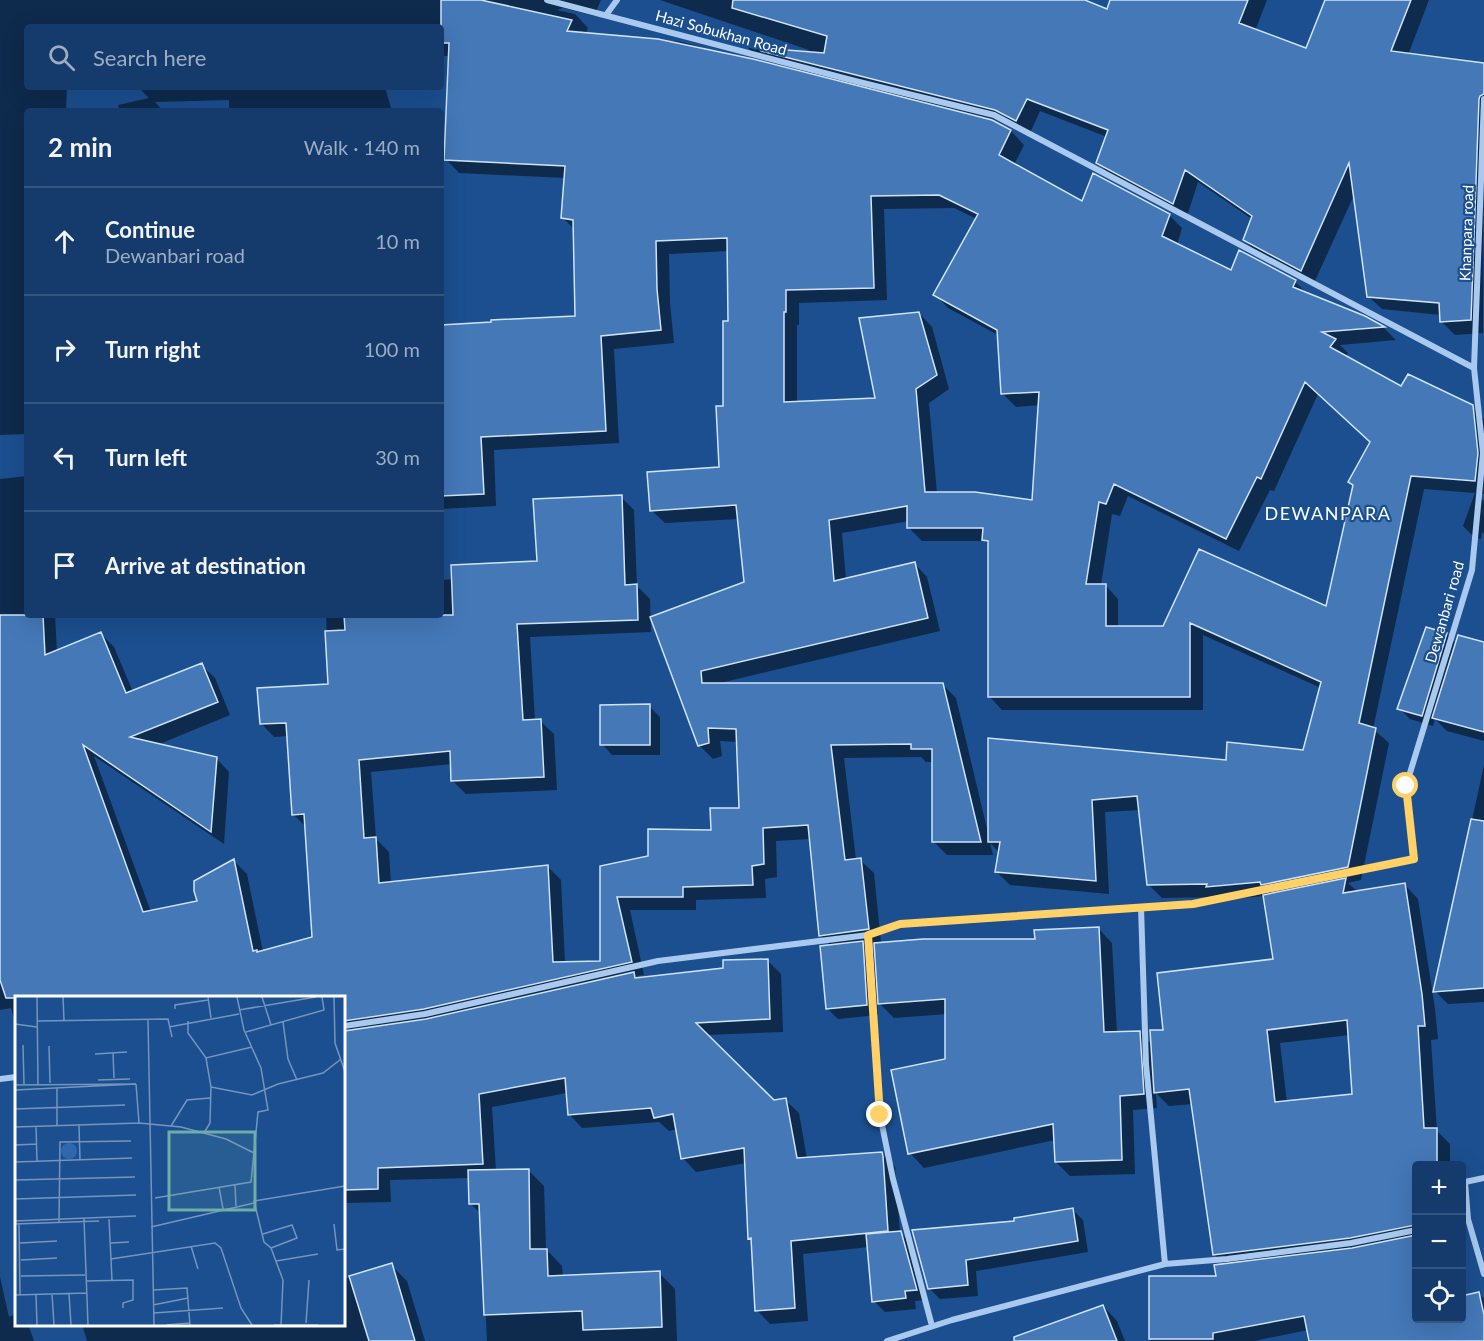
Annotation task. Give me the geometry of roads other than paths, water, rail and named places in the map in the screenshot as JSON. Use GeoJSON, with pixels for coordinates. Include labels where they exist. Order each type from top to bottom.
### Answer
{"type":"FeatureCollection","features":[{"type":"Feature","properties":{"kind":"street","name":"Hazi Sobukhan Road"},"geometry":{"type":"LineString","coordinates":[[547,0],[855,81],[994,114],[1474,368]]}},
{"type":"Feature","properties":{"kind":"street"},"geometry":{"type":"LineString","coordinates":[[606,15],[617,0]]}},
{"type":"Feature","properties":{"kind":"street","name":"Khanpara road"},"geometry":{"type":"LineString","coordinates":[[1474,368],[1484,99]]}},
{"type":"Feature","properties":{"kind":"street","name":"Dewanbari road"},"geometry":{"type":"LineString","coordinates":[[1141,907],[1193,904],[1414,859],[1406,786],[1472,570],[1483,453],[1474,368]]}},
{"type":"Feature","properties":{"kind":"street"},"geometry":{"type":"LineString","coordinates":[[345,1026],[425,1014],[658,961],[868,935],[900,924],[1141,907],[1146,1064],[1165,1264]]}},
{"type":"Feature","properties":{"kind":"street"},"geometry":{"type":"LineString","coordinates":[[868,935],[880,1115],[893,1179],[932,1326]]}},
{"type":"Feature","properties":{"kind":"street"},"geometry":{"type":"LineString","coordinates":[[0,1079],[15,1077]]}},
{"type":"Feature","properties":{"kind":"street"},"geometry":{"type":"LineString","coordinates":[[1465,1215],[1465,1182],[1484,1178]]}},
{"type":"Feature","properties":{"kind":"street"},"geometry":{"type":"LineString","coordinates":[[1466,1223],[1484,1274]]}},
{"type":"Feature","properties":{"kind":"street"},"geometry":{"type":"LineString","coordinates":[[887,1341],[932,1326],[1165,1264],[1227,1259],[1351,1243],[1412,1231]]}},
{"type":"Feature","properties":{"kind":"district","name":"DEWANPARA"},"geometry":{"type":"Point","coordinates":[1328,514]}}]}
